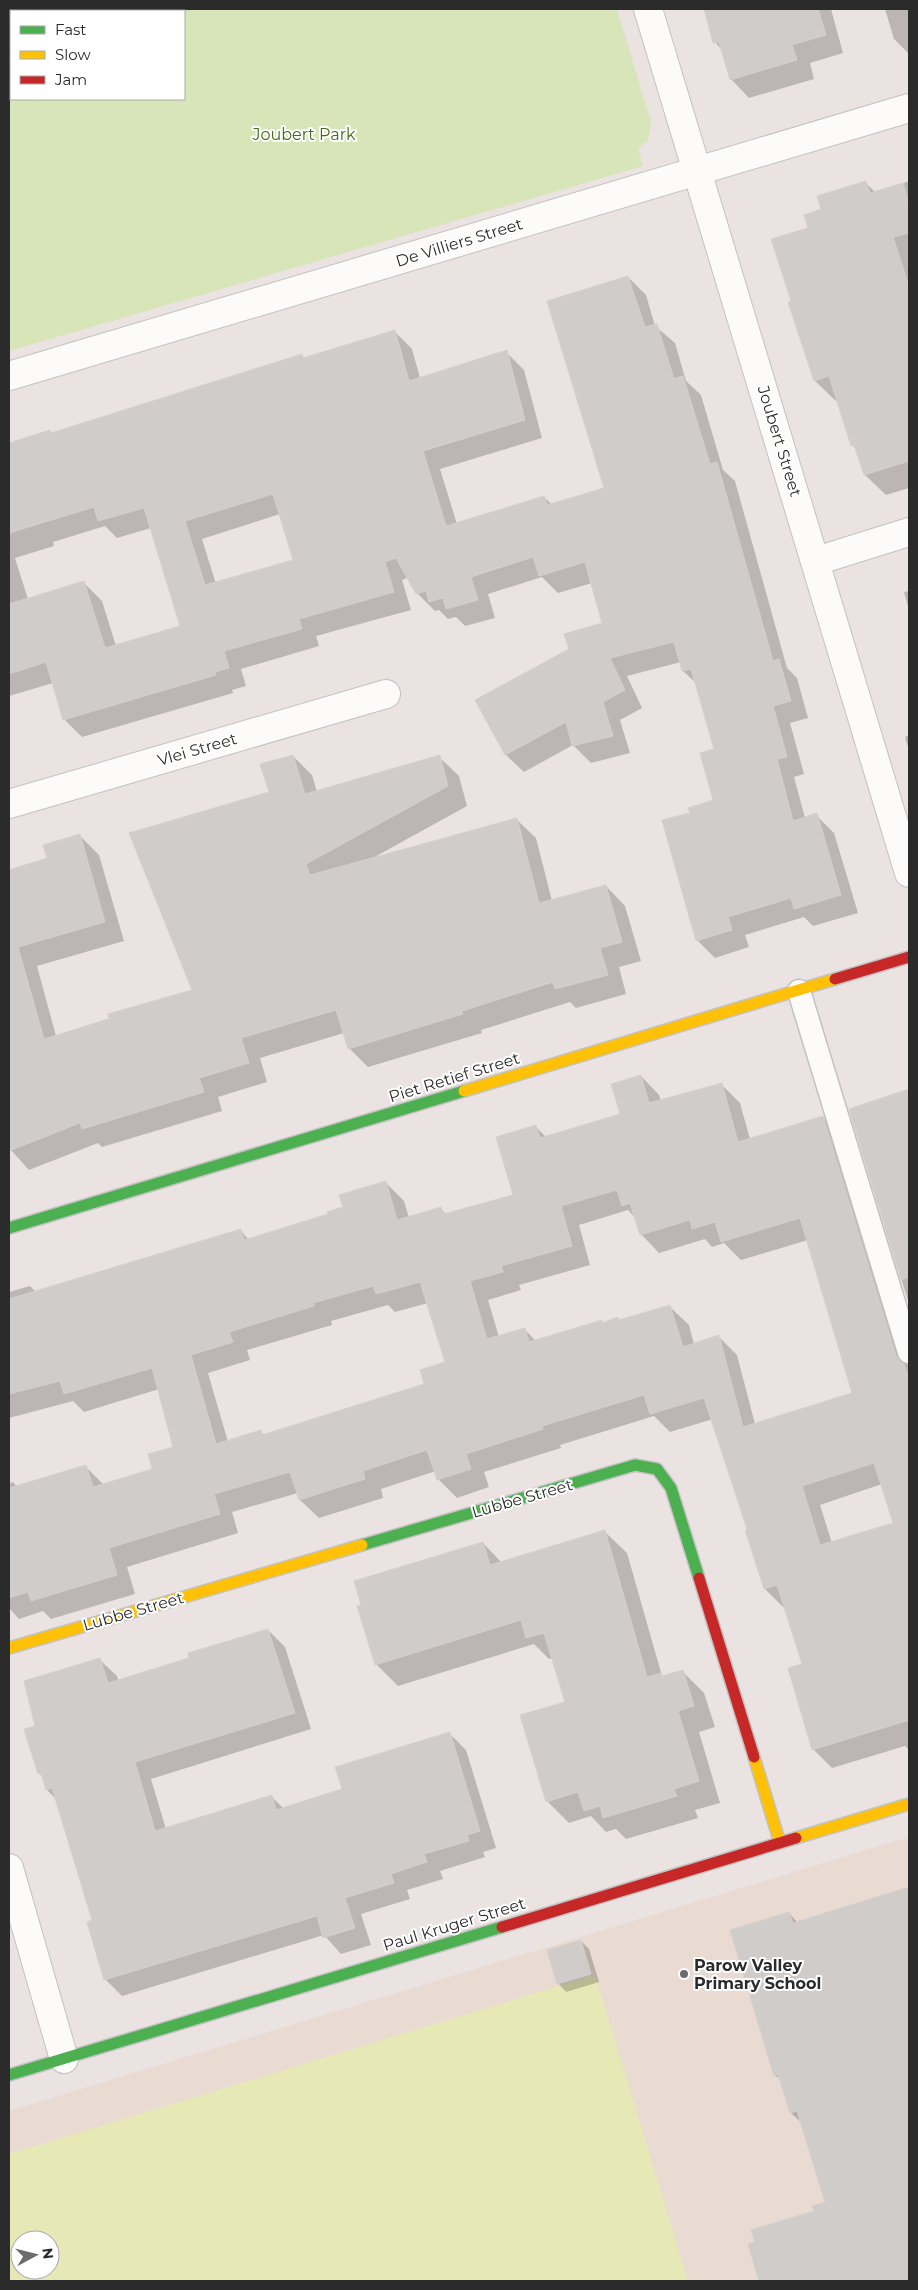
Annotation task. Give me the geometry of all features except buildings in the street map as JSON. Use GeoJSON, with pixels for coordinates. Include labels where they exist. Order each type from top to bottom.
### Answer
{"type":"FeatureCollection","features":[{"type":"Feature","properties":{"kind":"street","name":"Joubert Street"},"geometry":{"type":"LineString","coordinates":[[648,9],[909,874]]}},
{"type":"Feature","properties":{"kind":"street","name":"De Villiers Street"},"geometry":{"type":"LineString","coordinates":[[9,376],[909,108]]}},
{"type":"Feature","properties":{"kind":"street"},"geometry":{"type":"LineString","coordinates":[[816,561],[909,532]]}},
{"type":"Feature","properties":{"kind":"street","name":"Vlei Street"},"geometry":{"type":"LineString","coordinates":[[9,804],[386,694]]}},
{"type":"Feature","properties":{"kind":"street","name":"Piet Retief Street"},"geometry":{"type":"LineString","coordinates":[[9,1228],[909,957]]}},
{"type":"Feature","properties":{"kind":"street","name":"Lubbe Street"},"geometry":{"type":"LineString","coordinates":[[9,1648],[635,1465],[657,1469],[671,1488],[780,1843]]}},
{"type":"Feature","properties":{"kind":"street","name":"Paul Kruger Street"},"geometry":{"type":"LineString","coordinates":[[9,2075],[909,1804]]}},
{"type":"Feature","properties":{"kind":"street"},"geometry":{"type":"LineString","coordinates":[[9,1868],[64,2059]]}},
{"type":"Feature","properties":{"kind":"lane"},"geometry":{"type":"LineString","coordinates":[[799,990],[909,1352]]}},
{"type":"Feature","properties":{"kind":"shaded area","name":"Parow Valley Primary School"},"geometry":{"type":"Polygon","coordinates":[[[909,1837],[909,2281],[9,2281],[9,2111],[909,1837]]]}},
{"type":"Feature","properties":{"kind":"green space","name":"Joubert Park"},"geometry":{"type":"Polygon","coordinates":[[[9,9],[617,9],[651,122],[648,140],[638,148],[643,166],[9,351],[9,9]]]}},
{"type":"Feature","properties":{"kind":"green space"},"geometry":{"type":"Polygon","coordinates":[[[595,1975],[688,2281],[9,2281],[9,2154],[595,1975]]]}},
{"type":"Feature","properties":{"kind":"traffic: fast"},"geometry":{"type":"LineString","coordinates":[[9,1228],[464,1091]]}},
{"type":"Feature","properties":{"kind":"traffic: fast"},"geometry":{"type":"LineString","coordinates":[[362,1545],[635,1465],[657,1469],[671,1488],[699,1578]]}},
{"type":"Feature","properties":{"kind":"traffic: fast"},"geometry":{"type":"LineString","coordinates":[[9,2075],[502,1927]]}},
{"type":"Feature","properties":{"kind":"traffic: slow"},"geometry":{"type":"LineString","coordinates":[[464,1091],[835,979]]}},
{"type":"Feature","properties":{"kind":"traffic: slow"},"geometry":{"type":"LineString","coordinates":[[9,1648],[362,1545]]}},
{"type":"Feature","properties":{"kind":"traffic: slow"},"geometry":{"type":"LineString","coordinates":[[754,1757],[780,1843]]}},
{"type":"Feature","properties":{"kind":"traffic: slow"},"geometry":{"type":"LineString","coordinates":[[796,1838],[909,1804]]}},
{"type":"Feature","properties":{"kind":"traffic: jam"},"geometry":{"type":"LineString","coordinates":[[835,979],[909,957]]}},
{"type":"Feature","properties":{"kind":"traffic: jam"},"geometry":{"type":"LineString","coordinates":[[699,1578],[754,1757]]}},
{"type":"Feature","properties":{"kind":"traffic: jam"},"geometry":{"type":"LineString","coordinates":[[502,1927],[796,1838]]}},
{"type":"Feature","properties":{"kind":"place","name":"Parow Valley Primary School"},"geometry":{"type":"Point","coordinates":[684,1974]}}]}
